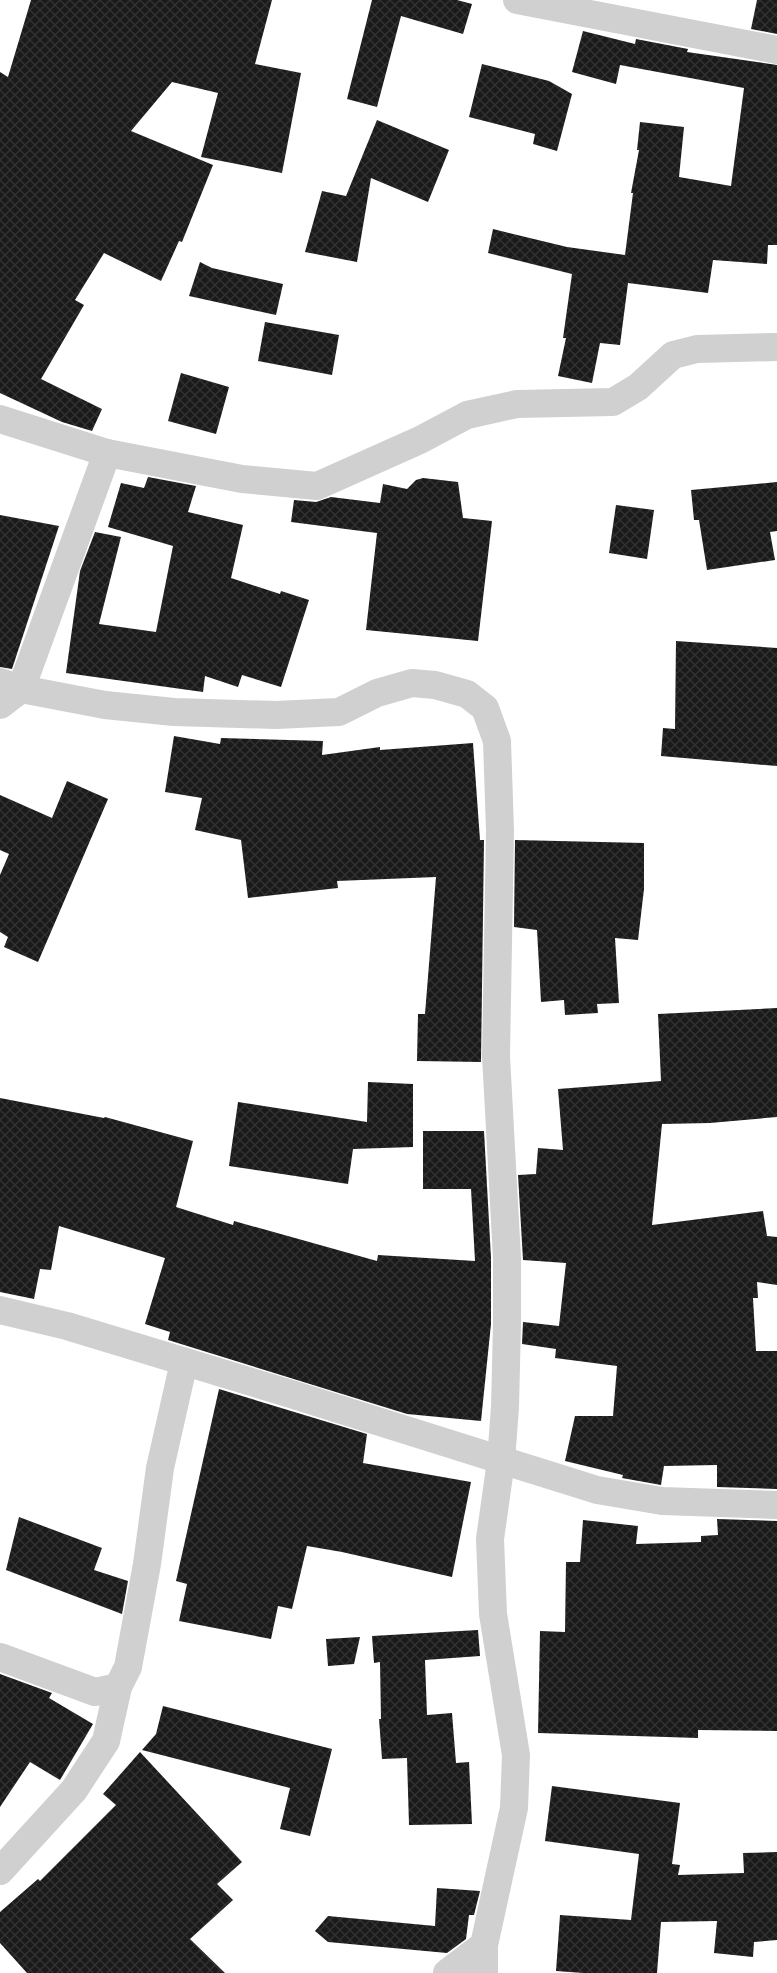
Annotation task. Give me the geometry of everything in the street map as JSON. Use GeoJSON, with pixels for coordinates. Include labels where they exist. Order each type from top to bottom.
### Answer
{"type":"FeatureCollection","features":[{"type":"Feature","properties":{"kind":"street"},"geometry":{"type":"LineString","coordinates":[[517,0],[777,50]]}},
{"type":"Feature","properties":{"kind":"street"},"geometry":{"type":"LineString","coordinates":[[0,419],[107,453],[242,479],[317,486],[420,440],[467,415],[517,404],[613,402],[638,387],[673,355],[697,349],[777,347]]}},
{"type":"Feature","properties":{"kind":"street"},"geometry":{"type":"LineString","coordinates":[[0,706],[11,686],[107,453]]}},
{"type":"Feature","properties":{"kind":"street"},"geometry":{"type":"LineString","coordinates":[[11,686],[105,705],[164,711],[276,715],[339,712],[377,693],[412,683],[435,685],[467,694],[485,708],[497,741],[500,789],[496,1056],[507,1258],[506,1407],[502,1461],[490,1538],[493,1614],[516,1755],[514,1808],[484,1945],[484,1973]]}},
{"type":"Feature","properties":{"kind":"street"},"geometry":{"type":"LineString","coordinates":[[0,1310],[67,1326],[597,1490],[662,1501],[777,1505]]}},
{"type":"Feature","properties":{"kind":"street"},"geometry":{"type":"LineString","coordinates":[[0,1871],[74,1790],[106,1741],[118,1687],[128,1667],[147,1564],[160,1468],[184,1362]]}},
{"type":"Feature","properties":{"kind":"street"},"geometry":{"type":"LineString","coordinates":[[0,1657],[95,1692],[118,1687]]}},
{"type":"Feature","properties":{"kind":"street"},"geometry":{"type":"LineString","coordinates":[[447,1973],[484,1945]]}},
{"type":"Feature","properties":{"kind":"building"},"geometry":{"type":"Polygon","coordinates":[[[31,0],[272,0],[255,64],[301,73],[282,173],[201,157],[218,93],[172,82],[131,131],[213,165],[182,242],[179,241],[161,281],[104,253],[75,300],[84,305],[41,379],[102,409],[92,431],[62,422],[0,393],[0,72],[8,77],[31,0]]]}},
{"type":"Feature","properties":{"kind":"building"},"geometry":{"type":"Polygon","coordinates":[[[372,0],[457,0],[472,4],[463,34],[401,16],[377,107],[347,99],[372,0]]]}},
{"type":"Feature","properties":{"kind":"building"},"geometry":{"type":"Polygon","coordinates":[[[757,0],[777,0],[777,34],[751,29],[757,0]]]}},
{"type":"Feature","properties":{"kind":"building"},"geometry":{"type":"Polygon","coordinates":[[[583,31],[635,44],[636,39],[688,49],[687,52],[777,65],[777,245],[768,245],[767,264],[713,260],[708,293],[628,283],[620,345],[600,343],[592,383],[558,376],[566,338],[563,338],[572,274],[488,253],[493,229],[567,247],[625,255],[633,193],[631,193],[639,150],[637,150],[640,122],[684,127],[679,177],[731,186],[744,88],[620,65],[616,84],[572,72],[583,31]]]}},
{"type":"Feature","properties":{"kind":"building"},"geometry":{"type":"Polygon","coordinates":[[[482,64],[549,81],[572,94],[557,151],[533,144],[535,134],[469,117],[482,64]]]}},
{"type":"Feature","properties":{"kind":"building"},"geometry":{"type":"Polygon","coordinates":[[[377,120],[449,150],[428,202],[371,178],[357,262],[305,252],[322,191],[346,196],[377,120]]]}},
{"type":"Feature","properties":{"kind":"building"},"geometry":{"type":"Polygon","coordinates":[[[200,262],[212,268],[283,284],[276,315],[189,296],[200,262]]]}},
{"type":"Feature","properties":{"kind":"building"},"geometry":{"type":"Polygon","coordinates":[[[265,322],[339,335],[332,375],[258,361],[265,322]]]}},
{"type":"Feature","properties":{"kind":"building"},"geometry":{"type":"Polygon","coordinates":[[[181,373],[229,387],[216,434],[168,421],[181,373]]]}},
{"type":"Feature","properties":{"kind":"building"},"geometry":{"type":"Polygon","coordinates":[[[148,477],[196,486],[188,512],[243,525],[231,578],[280,594],[281,591],[309,600],[281,687],[242,675],[238,687],[205,676],[203,692],[66,673],[80,571],[95,532],[121,537],[99,624],[156,632],[173,546],[108,527],[121,483],[144,488],[148,477]]]}},
{"type":"Feature","properties":{"kind":"building"},"geometry":{"type":"Polygon","coordinates":[[[423,478],[458,482],[463,518],[492,521],[478,641],[366,630],[377,533],[291,522],[294,500],[316,502],[331,497],[380,503],[383,484],[407,489],[416,480],[423,478]]]}},
{"type":"Feature","properties":{"kind":"building"},"geometry":{"type":"Polygon","coordinates":[[[777,482],[777,531],[770,532],[775,560],[707,570],[699,520],[694,520],[691,490],[777,482]]]}},
{"type":"Feature","properties":{"kind":"building"},"geometry":{"type":"Polygon","coordinates":[[[616,505],[654,510],[647,559],[609,553],[616,505]]]}},
{"type":"Feature","properties":{"kind":"building"},"geometry":{"type":"Polygon","coordinates":[[[0,515],[59,526],[12,669],[0,667],[0,515]]]}},
{"type":"Feature","properties":{"kind":"building"},"geometry":{"type":"Polygon","coordinates":[[[676,641],[777,648],[777,766],[661,756],[663,728],[675,729],[676,641]]]}},
{"type":"Feature","properties":{"kind":"building"},"geometry":{"type":"Polygon","coordinates":[[[174,736],[220,744],[221,738],[323,741],[322,755],[380,747],[380,750],[473,743],[480,840],[484,840],[481,1062],[417,1061],[418,1014],[425,1014],[436,877],[337,881],[338,888],[248,898],[241,840],[195,830],[202,798],[165,792],[174,736]]]}},
{"type":"Feature","properties":{"kind":"building"},"geometry":{"type":"Polygon","coordinates":[[[67,781],[108,799],[38,962],[4,947],[8,937],[0,932],[0,875],[9,854],[0,850],[0,795],[52,818],[67,781]]]}},
{"type":"Feature","properties":{"kind":"building"},"geometry":{"type":"Polygon","coordinates":[[[515,840],[644,843],[644,889],[638,940],[615,938],[619,1003],[597,1004],[598,1013],[565,1015],[564,1000],[541,1002],[537,930],[514,927],[515,840]]]}},
{"type":"Feature","properties":{"kind":"building"},"geometry":{"type":"Polygon","coordinates":[[[777,1008],[777,1117],[710,1123],[662,1124],[652,1225],[763,1211],[767,1236],[777,1237],[777,1285],[757,1282],[758,1298],[753,1298],[756,1351],[777,1351],[777,1489],[717,1487],[717,1465],[664,1466],[661,1485],[622,1478],[623,1475],[565,1461],[575,1416],[613,1416],[617,1366],[555,1358],[556,1349],[522,1344],[523,1322],[559,1326],[566,1263],[523,1260],[518,1175],[536,1174],[538,1148],[563,1150],[558,1089],[661,1081],[658,1014],[777,1008]]]}},
{"type":"Feature","properties":{"kind":"building"},"geometry":{"type":"Polygon","coordinates":[[[368,1082],[413,1084],[413,1147],[353,1149],[348,1184],[229,1166],[238,1102],[367,1122],[368,1082]]]}},
{"type":"Feature","properties":{"kind":"building"},"geometry":{"type":"Polygon","coordinates":[[[0,1098],[105,1117],[193,1141],[176,1207],[233,1225],[234,1221],[377,1261],[378,1255],[475,1261],[471,1189],[423,1189],[423,1131],[484,1131],[491,1258],[491,1324],[481,1421],[407,1414],[168,1340],[170,1332],[145,1324],[165,1258],[59,1226],[51,1270],[40,1269],[34,1299],[0,1292],[0,1098]]]}},
{"type":"Feature","properties":{"kind":"building"},"geometry":{"type":"Polygon","coordinates":[[[219,1389],[367,1434],[363,1463],[471,1482],[452,1577],[307,1546],[292,1609],[278,1606],[271,1639],[179,1621],[187,1584],[176,1581],[219,1389]]]}},
{"type":"Feature","properties":{"kind":"building"},"geometry":{"type":"Polygon","coordinates":[[[19,1517],[102,1548],[94,1570],[128,1581],[122,1614],[6,1570],[19,1517]]]}},
{"type":"Feature","properties":{"kind":"building"},"geometry":{"type":"Polygon","coordinates":[[[717,1519],[777,1521],[777,1731],[698,1730],[698,1738],[538,1733],[540,1631],[565,1632],[566,1562],[580,1562],[583,1520],[638,1526],[636,1544],[701,1542],[701,1536],[718,1535],[717,1519]]]}},
{"type":"Feature","properties":{"kind":"building"},"geometry":{"type":"Polygon","coordinates":[[[478,1630],[480,1656],[425,1660],[427,1715],[452,1713],[456,1763],[469,1762],[472,1824],[409,1825],[407,1758],[382,1759],[379,1719],[381,1719],[380,1662],[374,1663],[372,1636],[478,1630]]]}},
{"type":"Feature","properties":{"kind":"building"},"geometry":{"type":"Polygon","coordinates":[[[360,1637],[354,1664],[328,1666],[326,1639],[360,1637]]]}},
{"type":"Feature","properties":{"kind":"building"},"geometry":{"type":"Polygon","coordinates":[[[0,1674],[52,1693],[49,1698],[93,1724],[60,1780],[30,1762],[0,1807],[0,1674]]]}},
{"type":"Feature","properties":{"kind":"building"},"geometry":{"type":"Polygon","coordinates":[[[163,1706],[332,1749],[310,1836],[280,1829],[290,1788],[142,1750],[156,1734],[163,1706]]]}},
{"type":"Feature","properties":{"kind":"building"},"geometry":{"type":"Polygon","coordinates":[[[140,1752],[242,1862],[217,1884],[233,1900],[190,1939],[225,1973],[27,1973],[0,1943],[0,1912],[38,1879],[40,1881],[116,1805],[103,1794],[140,1752]]]}},
{"type":"Feature","properties":{"kind":"building"},"geometry":{"type":"Polygon","coordinates":[[[552,1786],[680,1803],[672,1864],[680,1865],[678,1875],[744,1873],[743,1853],[777,1852],[777,1940],[754,1942],[753,1957],[714,1953],[717,1921],[661,1922],[657,1973],[556,1971],[560,1915],[631,1920],[639,1854],[545,1841],[552,1786]]]}},
{"type":"Feature","properties":{"kind":"building"},"geometry":{"type":"Polygon","coordinates":[[[437,1888],[480,1891],[474,1915],[469,1915],[466,1939],[447,1953],[328,1942],[315,1931],[328,1916],[435,1926],[437,1888]]]}}]}
